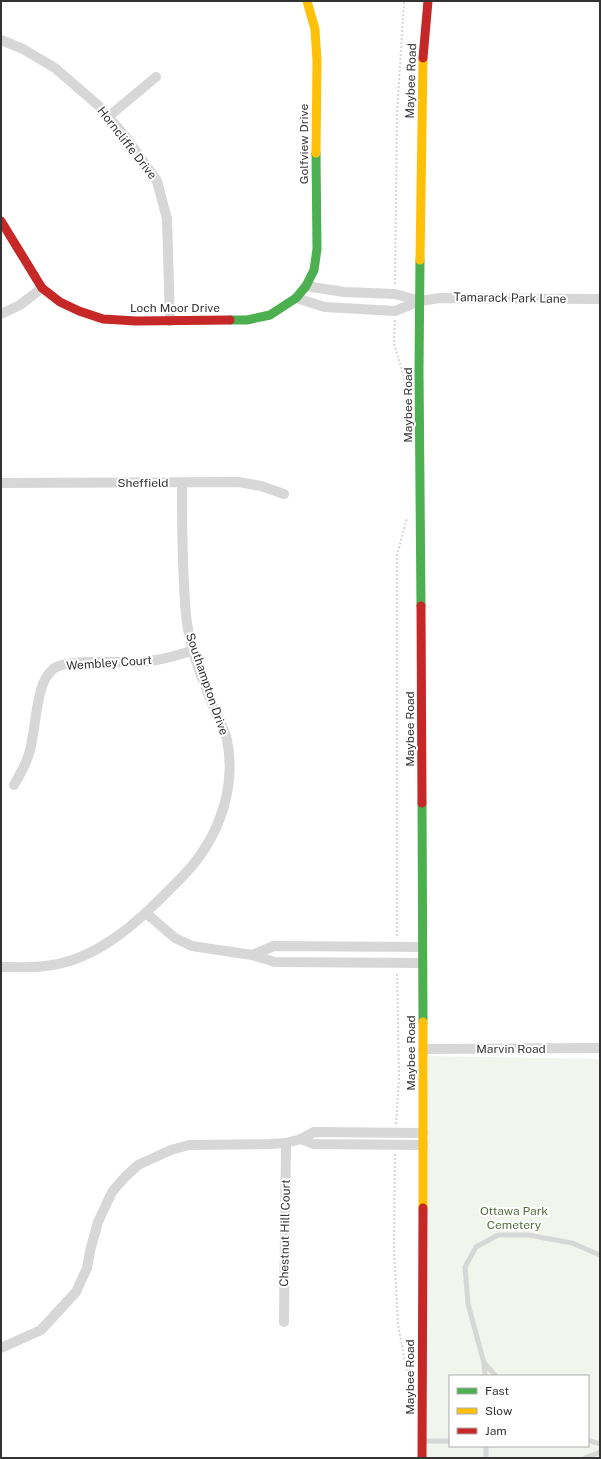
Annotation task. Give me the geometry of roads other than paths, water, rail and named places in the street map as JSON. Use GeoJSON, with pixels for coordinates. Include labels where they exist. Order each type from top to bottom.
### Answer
{"type":"FeatureCollection","features":[{"type":"Feature","properties":{"kind":"main road","name":"Golfview Drive"},"geometry":{"type":"LineString","coordinates":[[306,286],[314,270],[317,249],[317,61],[315,29],[308,1]]}},
{"type":"Feature","properties":{"kind":"main road","name":"Maybee Road"},"geometry":{"type":"LineString","coordinates":[[422,1458],[422,646],[419,378],[422,66],[428,1]]}},
{"type":"Feature","properties":{"kind":"main road"},"geometry":{"type":"LineString","coordinates":[[1,221],[42,288]]}},
{"type":"Feature","properties":{"kind":"main road","name":"Loch Moor Drive"},"geometry":{"type":"LineString","coordinates":[[42,288],[60,302],[79,311],[104,319],[170,321],[247,320],[270,315],[296,298],[306,286]]}},
{"type":"Feature","properties":{"kind":"street","name":"Horncliffe Drive"},"geometry":{"type":"LineString","coordinates":[[1,40],[23,49],[55,68],[99,106],[124,136],[157,181],[163,198],[167,220],[170,321]]}},
{"type":"Feature","properties":{"kind":"street"},"geometry":{"type":"LineString","coordinates":[[108,117],[156,77]]}},
{"type":"Feature","properties":{"kind":"street"},"geometry":{"type":"LineString","coordinates":[[306,286],[344,292],[395,294],[420,300]]}},
{"type":"Feature","properties":{"kind":"street"},"geometry":{"type":"LineString","coordinates":[[1,314],[20,305],[42,288]]}},
{"type":"Feature","properties":{"kind":"street"},"geometry":{"type":"LineString","coordinates":[[343,309],[344,292]]}},
{"type":"Feature","properties":{"kind":"street"},"geometry":{"type":"LineString","coordinates":[[296,298],[325,307],[395,311],[420,300]]}},
{"type":"Feature","properties":{"kind":"street","name":"Tamarack Park Lane"},"geometry":{"type":"LineString","coordinates":[[420,300],[440,298],[600,299]]}},
{"type":"Feature","properties":{"kind":"street","name":"Sheffield"},"geometry":{"type":"LineString","coordinates":[[1,483],[238,482],[261,486],[284,494]]}},
{"type":"Feature","properties":{"kind":"street","name":"Southampton Drive"},"geometry":{"type":"LineString","coordinates":[[1,967],[46,966],[66,961],[96,951],[119,936],[146,913],[193,865],[211,838],[220,821],[228,794],[227,740],[206,688],[189,636],[186,619],[183,562],[182,483]]}},
{"type":"Feature","properties":{"kind":"street","name":"Wembley Court"},"geometry":{"type":"LineString","coordinates":[[14,785],[24,768],[32,741],[41,690],[45,679],[54,668],[66,664],[91,662],[140,662],[176,656],[194,650]]}},
{"type":"Feature","properties":{"kind":"street"},"geometry":{"type":"LineString","coordinates":[[146,913],[175,938],[192,946],[252,955],[275,962],[422,963]]}},
{"type":"Feature","properties":{"kind":"street"},"geometry":{"type":"LineString","coordinates":[[252,955],[274,946],[422,947]]}},
{"type":"Feature","properties":{"kind":"street"},"geometry":{"type":"LineString","coordinates":[[327,947],[328,962]]}},
{"type":"Feature","properties":{"kind":"street","name":"Marvin Road"},"geometry":{"type":"LineString","coordinates":[[423,1049],[600,1048]]}},
{"type":"Feature","properties":{"kind":"street"},"geometry":{"type":"LineString","coordinates":[[1,1348],[42,1330],[76,1292],[87,1268],[98,1222],[112,1192],[125,1176],[138,1165],[171,1150],[189,1145],[286,1143],[301,1139],[314,1132],[423,1134]]}},
{"type":"Feature","properties":{"kind":"street"},"geometry":{"type":"LineString","coordinates":[[354,1133],[354,1145]]}},
{"type":"Feature","properties":{"kind":"street"},"geometry":{"type":"LineString","coordinates":[[301,1139],[313,1144],[423,1145]]}},
{"type":"Feature","properties":{"kind":"street","name":"Chestnut Hill Court"},"geometry":{"type":"LineString","coordinates":[[284,1322],[286,1143]]}},
{"type":"Feature","properties":{"kind":"lane"},"geometry":{"type":"LineString","coordinates":[[485,1375],[484,1363],[468,1304],[465,1267],[476,1248],[498,1235],[528,1235],[572,1243],[600,1255]]}},
{"type":"Feature","properties":{"kind":"lane"},"geometry":{"type":"LineString","coordinates":[[484,1363],[495,1375]]}},
{"type":"Feature","properties":{"kind":"lane"},"geometry":{"type":"LineString","coordinates":[[589,1440],[600,1444]]}},
{"type":"Feature","properties":{"kind":"lane"},"geometry":{"type":"LineString","coordinates":[[422,1441],[449,1441]]}},
{"type":"Feature","properties":{"kind":"lane"},"geometry":{"type":"LineString","coordinates":[[486,1447],[486,1458]]}},
{"type":"Feature","properties":{"kind":"lane"},"geometry":{"type":"LineString","coordinates":[[585,1458],[600,1452]]}},
{"type":"Feature","properties":{"kind":"park label","name":"Ottawa Park Cemetery"},"geometry":{"type":"Point","coordinates":[514,1218]}}]}
